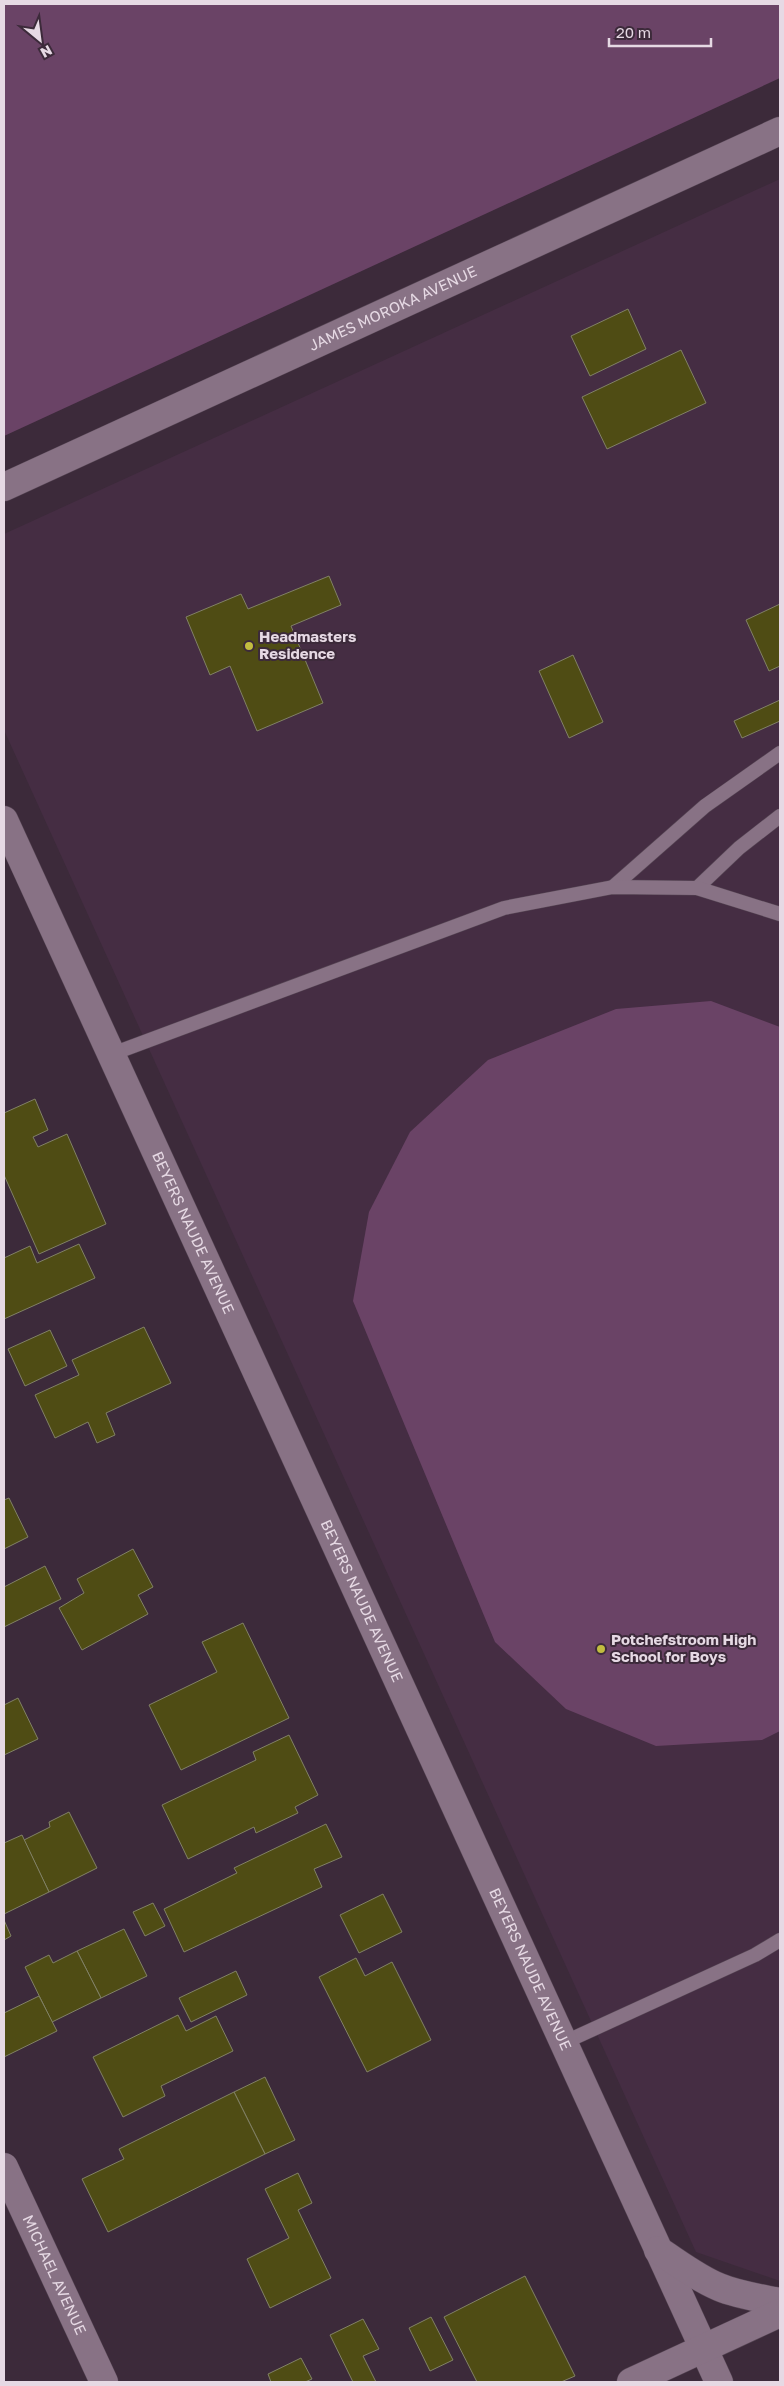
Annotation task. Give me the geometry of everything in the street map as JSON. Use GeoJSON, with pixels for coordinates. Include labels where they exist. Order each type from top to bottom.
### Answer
{"type":"FeatureCollection","features":[{"type":"Feature","properties":{"kind":"street","name":"JAMES MOROKA AVENUE"},"geometry":{"type":"LineString","coordinates":[[4,487],[780,130]]}},
{"type":"Feature","properties":{"kind":"street"},"geometry":{"type":"LineString","coordinates":[[4,471],[44,469]]}},
{"type":"Feature","properties":{"kind":"street","name":"BEYERS NAUDE AVENUE"},"geometry":{"type":"LineString","coordinates":[[4,820],[719,2382]]}},
{"type":"Feature","properties":{"kind":"street","name":"MICHAEL AVENUE"},"geometry":{"type":"LineString","coordinates":[[4,2167],[104,2382]]}},
{"type":"Feature","properties":{"kind":"street"},"geometry":{"type":"LineString","coordinates":[[658,2250],[695,2275],[720,2288],[751,2297],[780,2302]]}},
{"type":"Feature","properties":{"kind":"street"},"geometry":{"type":"LineString","coordinates":[[631,2382],[780,2313]]}},
{"type":"Feature","properties":{"kind":"lane"},"geometry":{"type":"LineString","coordinates":[[613,887],[705,806],[780,753]]}},
{"type":"Feature","properties":{"kind":"lane"},"geometry":{"type":"LineString","coordinates":[[697,888],[739,848],[780,816]]}},
{"type":"Feature","properties":{"kind":"lane"},"geometry":{"type":"LineString","coordinates":[[112,1054],[504,908],[613,887],[697,888],[780,914]]}},
{"type":"Feature","properties":{"kind":"lane"},"geometry":{"type":"LineString","coordinates":[[563,2043],[755,1955],[780,1940]]}},
{"type":"Feature","properties":{"kind":"shaded area"},"geometry":{"type":"Polygon","coordinates":[[[4,4],[780,4],[780,78],[4,436],[4,4]]]}},
{"type":"Feature","properties":{"kind":"shaded area","name":"Potchefstroom High School for Boys"},"geometry":{"type":"Polygon","coordinates":[[[780,179],[780,2281],[696,2252],[4,730],[4,534],[780,179]]]}},
{"type":"Feature","properties":{"kind":"shaded area"},"geometry":{"type":"Polygon","coordinates":[[[711,1001],[780,1027],[780,1731],[762,1740],[656,1746],[566,1709],[495,1642],[353,1301],[369,1212],[410,1132],[488,1060],[616,1009],[711,1001]]]}},
{"type":"Feature","properties":{"kind":"building"},"geometry":{"type":"Polygon","coordinates":[[[628,309],[646,349],[590,376],[571,336],[628,309]]]}},
{"type":"Feature","properties":{"kind":"building"},"geometry":{"type":"Polygon","coordinates":[[[681,350],[706,403],[607,449],[582,397],[681,350]]]}},
{"type":"Feature","properties":{"kind":"building","name":"Headmasters Residence"},"geometry":{"type":"Polygon","coordinates":[[[329,576],[341,605],[291,626],[323,703],[257,731],[230,666],[210,675],[186,617],[241,594],[248,609],[329,576]]]}},
{"type":"Feature","properties":{"kind":"building"},"geometry":{"type":"Polygon","coordinates":[[[780,604],[780,666],[769,671],[746,620],[780,604]]]}},
{"type":"Feature","properties":{"kind":"building"},"geometry":{"type":"Polygon","coordinates":[[[573,655],[603,722],[569,738],[539,671],[573,655]]]}},
{"type":"Feature","properties":{"kind":"building"},"geometry":{"type":"Polygon","coordinates":[[[780,700],[780,721],[742,738],[734,721],[780,700]]]}},
{"type":"Feature","properties":{"kind":"building"},"geometry":{"type":"Polygon","coordinates":[[[35,1099],[48,1130],[33,1137],[38,1147],[67,1134],[106,1224],[39,1254],[4,1175],[4,1113],[35,1099]]]}},
{"type":"Feature","properties":{"kind":"building"},"geometry":{"type":"Polygon","coordinates":[[[79,1244],[95,1278],[4,1319],[4,1258],[30,1246],[37,1263],[79,1244]]]}},
{"type":"Feature","properties":{"kind":"building"},"geometry":{"type":"Polygon","coordinates":[[[144,1327],[171,1383],[106,1413],[115,1435],[97,1443],[88,1422],[55,1438],[35,1395],[79,1375],[72,1360],[144,1327]]]}},
{"type":"Feature","properties":{"kind":"building"},"geometry":{"type":"Polygon","coordinates":[[[50,1330],[67,1366],[25,1386],[8,1349],[50,1330]]]}},
{"type":"Feature","properties":{"kind":"building"},"geometry":{"type":"Polygon","coordinates":[[[9,1498],[28,1537],[4,1549],[4,1500],[9,1498]]]}},
{"type":"Feature","properties":{"kind":"building"},"geometry":{"type":"Polygon","coordinates":[[[133,1549],[153,1587],[138,1595],[148,1614],[82,1650],[59,1608],[84,1593],[77,1579],[133,1549]]]}},
{"type":"Feature","properties":{"kind":"building"},"geometry":{"type":"Polygon","coordinates":[[[45,1566],[61,1599],[4,1627],[4,1587],[45,1566]]]}},
{"type":"Feature","properties":{"kind":"building"},"geometry":{"type":"Polygon","coordinates":[[[243,1623],[289,1718],[181,1770],[149,1705],[217,1672],[202,1642],[243,1623]]]}},
{"type":"Feature","properties":{"kind":"building"},"geometry":{"type":"Polygon","coordinates":[[[18,1698],[38,1739],[4,1755],[4,1705],[18,1698]]]}},
{"type":"Feature","properties":{"kind":"building"},"geometry":{"type":"Polygon","coordinates":[[[289,1735],[318,1795],[295,1807],[298,1813],[256,1833],[254,1827],[188,1859],[162,1805],[256,1760],[253,1752],[289,1735]]]}},
{"type":"Feature","properties":{"kind":"building"},"geometry":{"type":"Polygon","coordinates":[[[69,1812],[97,1868],[49,1892],[24,1840],[50,1827],[49,1822],[69,1812]]]}},
{"type":"Feature","properties":{"kind":"building"},"geometry":{"type":"Polygon","coordinates":[[[326,1824],[342,1857],[314,1869],[322,1887],[184,1952],[164,1909],[237,1873],[234,1868],[326,1824]]]}},
{"type":"Feature","properties":{"kind":"building"},"geometry":{"type":"Polygon","coordinates":[[[22,1835],[49,1892],[4,1914],[4,1843],[22,1835]]]}},
{"type":"Feature","properties":{"kind":"building"},"geometry":{"type":"Polygon","coordinates":[[[383,1894],[402,1932],[359,1953],[340,1915],[383,1894]]]}},
{"type":"Feature","properties":{"kind":"building"},"geometry":{"type":"Polygon","coordinates":[[[153,1903],[165,1926],[145,1936],[133,1912],[153,1903]]]}},
{"type":"Feature","properties":{"kind":"building"},"geometry":{"type":"Polygon","coordinates":[[[4,1920],[11,1936],[4,1940],[4,1920]]]}},
{"type":"Feature","properties":{"kind":"building"},"geometry":{"type":"Polygon","coordinates":[[[124,1929],[147,1976],[101,1998],[77,1951],[124,1929]]]}},
{"type":"Feature","properties":{"kind":"building"},"geometry":{"type":"Polygon","coordinates":[[[77,1951],[101,1998],[52,2022],[25,1967],[49,1955],[53,1963],[77,1951]]]}},
{"type":"Feature","properties":{"kind":"building"},"geometry":{"type":"Polygon","coordinates":[[[356,1958],[365,1976],[392,1962],[431,2040],[367,2072],[319,1977],[356,1958]]]}},
{"type":"Feature","properties":{"kind":"building"},"geometry":{"type":"Polygon","coordinates":[[[236,1971],[247,1995],[191,2022],[179,1998],[236,1971]]]}},
{"type":"Feature","properties":{"kind":"building"},"geometry":{"type":"Polygon","coordinates":[[[39,1996],[57,2031],[4,2057],[4,2013],[39,1996]]]}},
{"type":"Feature","properties":{"kind":"building"},"geometry":{"type":"Polygon","coordinates":[[[178,2015],[186,2031],[216,2016],[233,2051],[161,2086],[165,2096],[123,2117],[93,2057],[178,2015]]]}},
{"type":"Feature","properties":{"kind":"building"},"geometry":{"type":"Polygon","coordinates":[[[265,2077],[295,2140],[265,2154],[234,2092],[265,2077]]]}},
{"type":"Feature","properties":{"kind":"building"},"geometry":{"type":"Polygon","coordinates":[[[234,2092],[265,2154],[108,2232],[82,2179],[124,2159],[119,2149],[234,2092]]]}},
{"type":"Feature","properties":{"kind":"building"},"geometry":{"type":"Polygon","coordinates":[[[298,2173],[312,2203],[298,2210],[331,2278],[270,2308],[247,2259],[289,2238],[265,2189],[298,2173]]]}},
{"type":"Feature","properties":{"kind":"building"},"geometry":{"type":"Polygon","coordinates":[[[525,2276],[575,2376],[561,2382],[477,2382],[444,2317],[525,2276]]]}},
{"type":"Feature","properties":{"kind":"building"},"geometry":{"type":"Polygon","coordinates":[[[431,2317],[453,2360],[430,2371],[409,2328],[431,2317]]]}},
{"type":"Feature","properties":{"kind":"building"},"geometry":{"type":"Polygon","coordinates":[[[363,2319],[379,2349],[363,2356],[376,2382],[353,2382],[330,2335],[363,2319]]]}},
{"type":"Feature","properties":{"kind":"building"},"geometry":{"type":"Polygon","coordinates":[[[301,2358],[312,2379],[305,2382],[271,2382],[268,2374],[301,2358]]]}},
{"type":"Feature","properties":{"kind":"place","name":"Headmasters Residence"},"geometry":{"type":"Point","coordinates":[249,646]}},
{"type":"Feature","properties":{"kind":"place","name":"Potchefstroom High School for Boys"},"geometry":{"type":"Point","coordinates":[601,1649]}}]}
